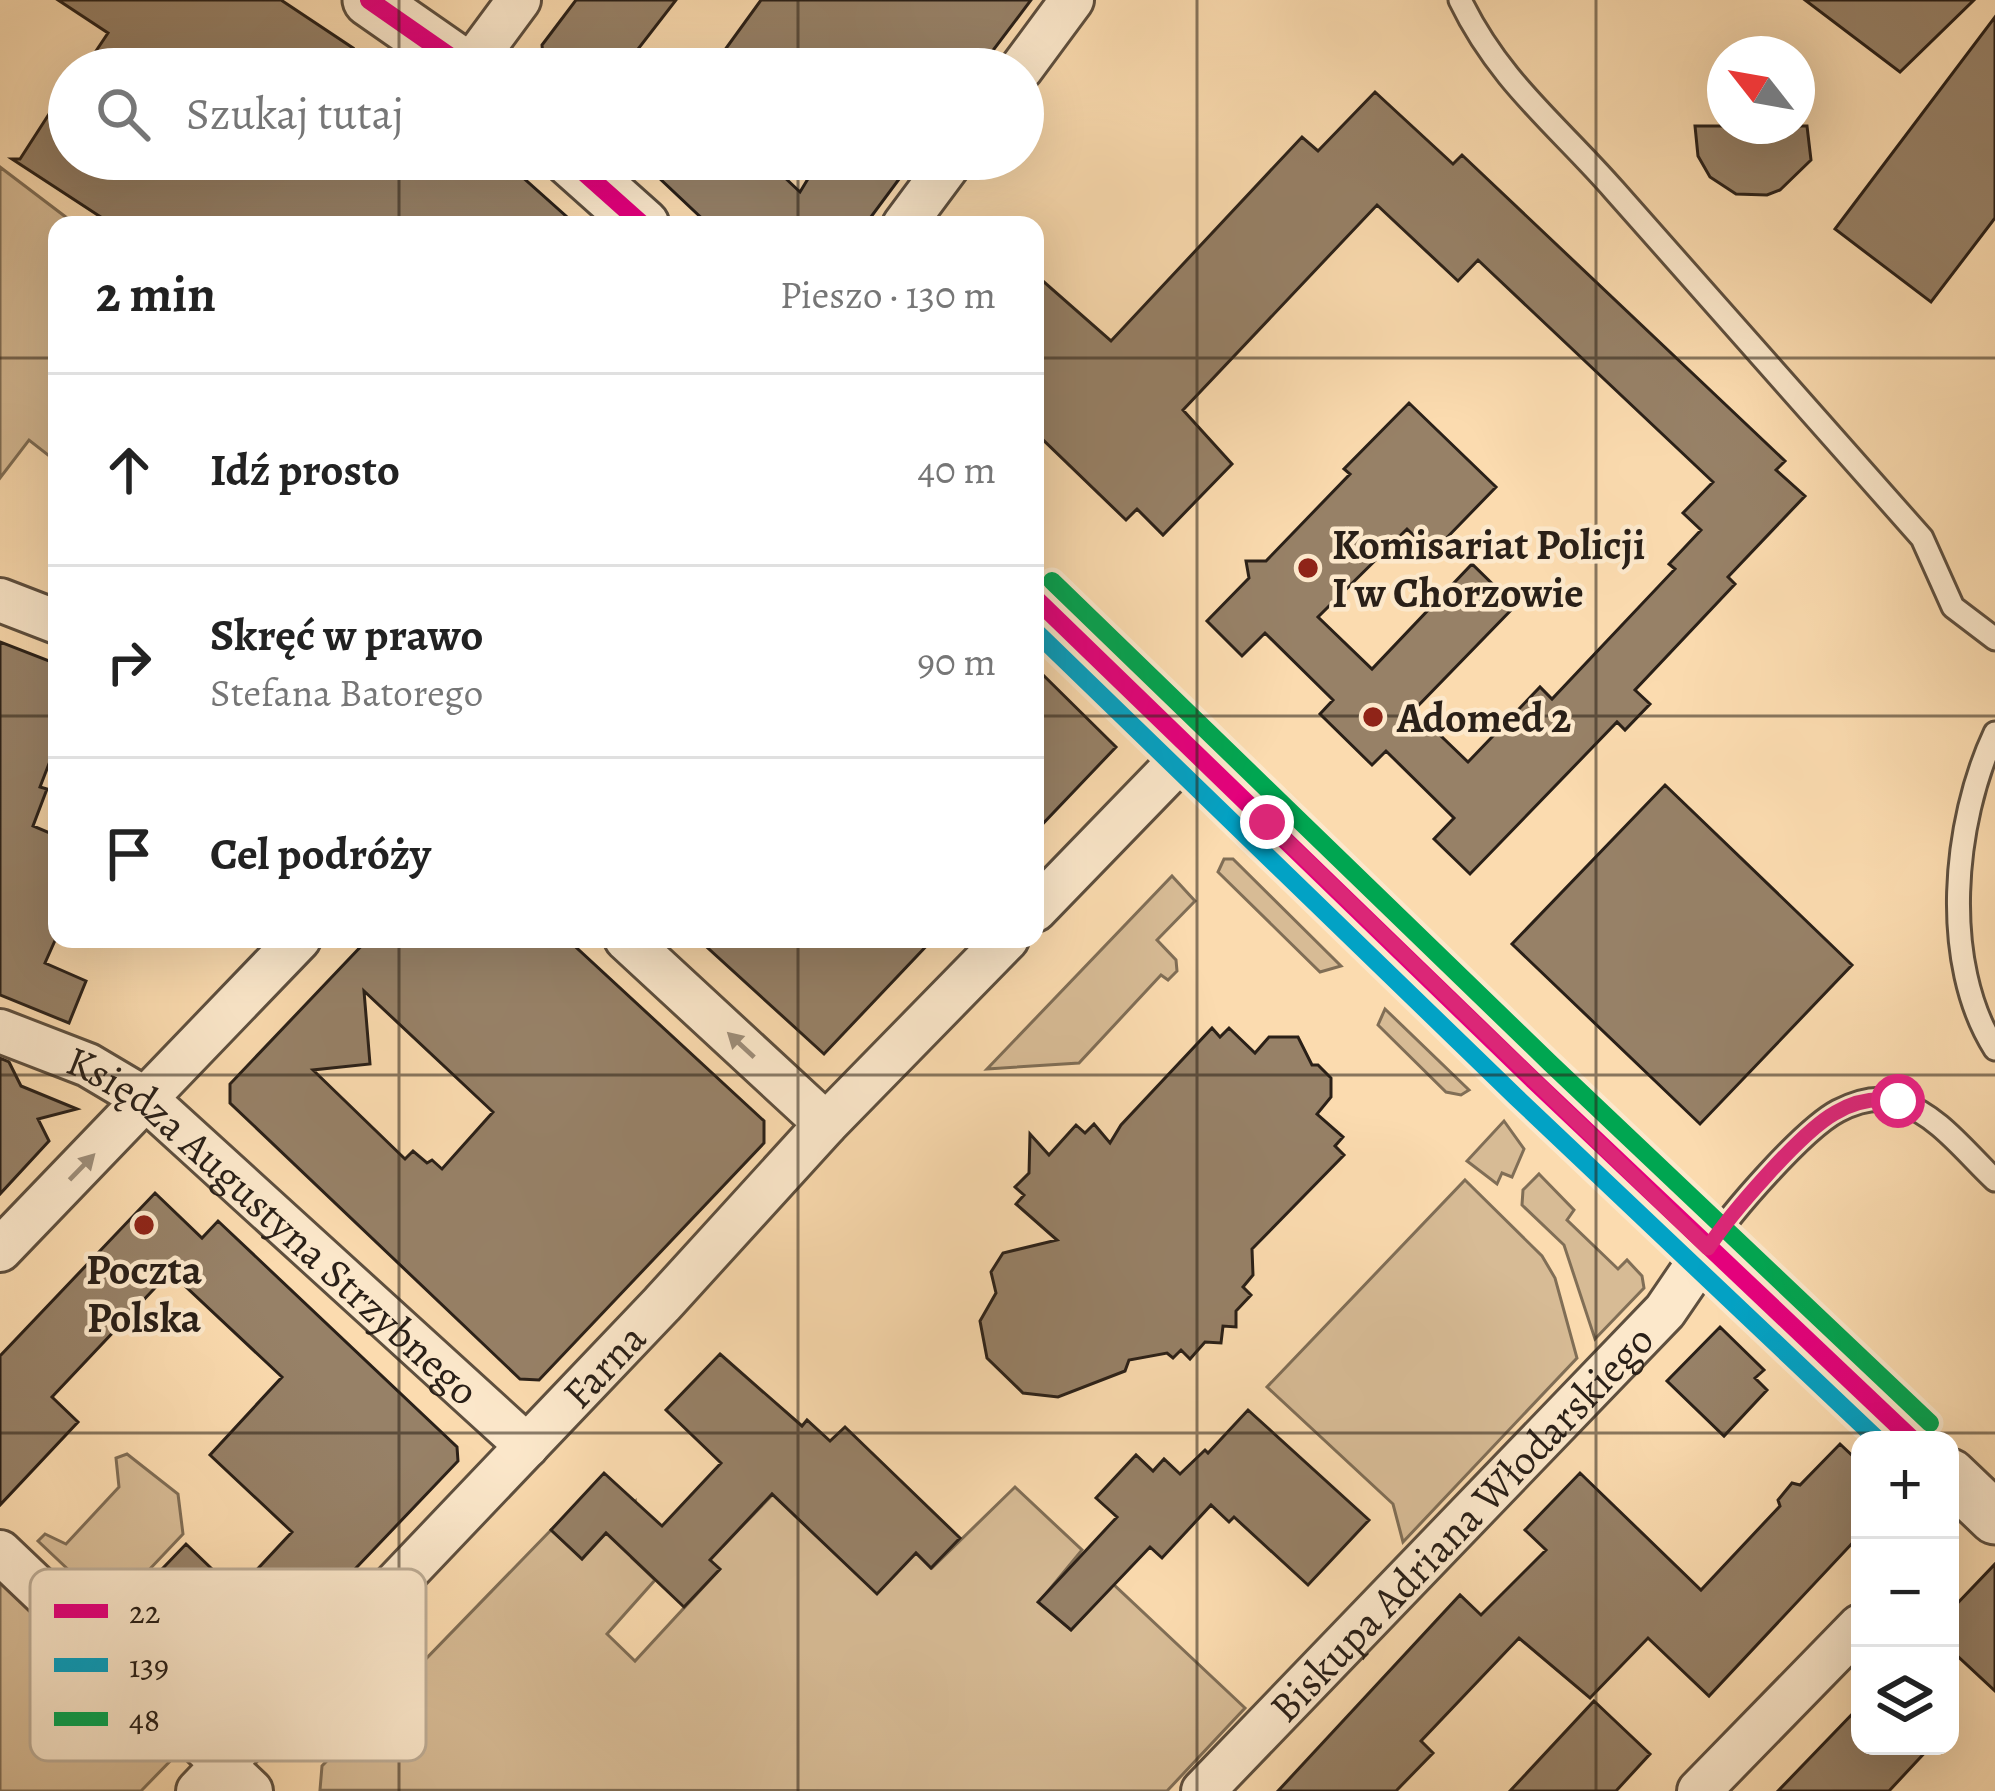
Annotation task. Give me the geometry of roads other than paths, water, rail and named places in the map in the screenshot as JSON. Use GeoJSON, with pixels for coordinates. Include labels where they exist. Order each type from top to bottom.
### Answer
{"type":"FeatureCollection","features":[{"type":"Feature","properties":{"kind":"street"},"geometry":{"type":"LineString","coordinates":[[369,0],[437,48]]}},
{"type":"Feature","properties":{"kind":"street"},"geometry":{"type":"LineString","coordinates":[[483,48],[519,0]]}},
{"type":"Feature","properties":{"kind":"street"},"geometry":{"type":"LineString","coordinates":[[1037,48],[1072,0]]}},
{"type":"Feature","properties":{"kind":"street"},"geometry":{"type":"LineString","coordinates":[[593,180],[633,216]]}},
{"type":"Feature","properties":{"kind":"street"},"geometry":{"type":"LineString","coordinates":[[911,216],[937,180]]}},
{"type":"Feature","properties":{"kind":"street"},"geometry":{"type":"LineString","coordinates":[[0,600],[48,619]]}},
{"type":"Feature","properties":{"kind":"street"},"geometry":{"type":"LineString","coordinates":[[1044,607],[1903,1431]]}},
{"type":"Feature","properties":{"kind":"street"},"geometry":{"type":"LineString","coordinates":[[1044,901],[1191,749]]}},
{"type":"Feature","properties":{"kind":"street"},"geometry":{"type":"LineString","coordinates":[[0,1250],[291,948]]}},
{"type":"Feature","properties":{"kind":"street"},"geometry":{"type":"LineString","coordinates":[[636,948],[826,1124]]}},
{"type":"Feature","properties":{"kind":"street","name":"Farna"},"geometry":{"type":"LineString","coordinates":[[416,1569],[826,1124],[998,948]]}},
{"type":"Feature","properties":{"kind":"street","name":"Księdza Augustyna Strzybnego"},"geometry":{"type":"LineString","coordinates":[[0,1031],[88,1065],[147,1100],[527,1446]]}},
{"type":"Feature","properties":{"kind":"street","name":"Biskupa Adriana Włodarskiego"},"geometry":{"type":"LineString","coordinates":[[1203,1791],[1665,1311],[1708,1248]]}},
{"type":"Feature","properties":{"kind":"street"},"geometry":{"type":"LineString","coordinates":[[1959,1484],[1995,1518]]}},
{"type":"Feature","properties":{"kind":"street"},"geometry":{"type":"LineString","coordinates":[[0,1552],[30,1583]]}},
{"type":"Feature","properties":{"kind":"street"},"geometry":{"type":"LineString","coordinates":[[1699,1791],[1851,1635]]}},
{"type":"Feature","properties":{"kind":"lane"},"geometry":{"type":"LineString","coordinates":[[1460,0],[1478,38],[1520,95],[1587,159],[1922,538],[1953,607],[1995,640]]}},
{"type":"Feature","properties":{"kind":"lane"},"geometry":{"type":"LineString","coordinates":[[1995,733],[1961,844],[1959,932],[1979,1023],[1995,1049]]}},
{"type":"Feature","properties":{"kind":"lane"},"geometry":{"type":"LineString","coordinates":[[1708,1248],[1725,1221],[1818,1124],[1859,1102],[1888,1099],[1924,1114],[1995,1180]]}},
{"type":"Feature","properties":{"kind":"place","name":"Komisariat Policji I w Chorzowie"},"geometry":{"type":"Point","coordinates":[1308,568]}},
{"type":"Feature","properties":{"kind":"place","name":"Adomed 2"},"geometry":{"type":"Point","coordinates":[1373,717]}},
{"type":"Feature","properties":{"kind":"place","name":"Poczta Polska"},"geometry":{"type":"Point","coordinates":[144,1225]}}]}
